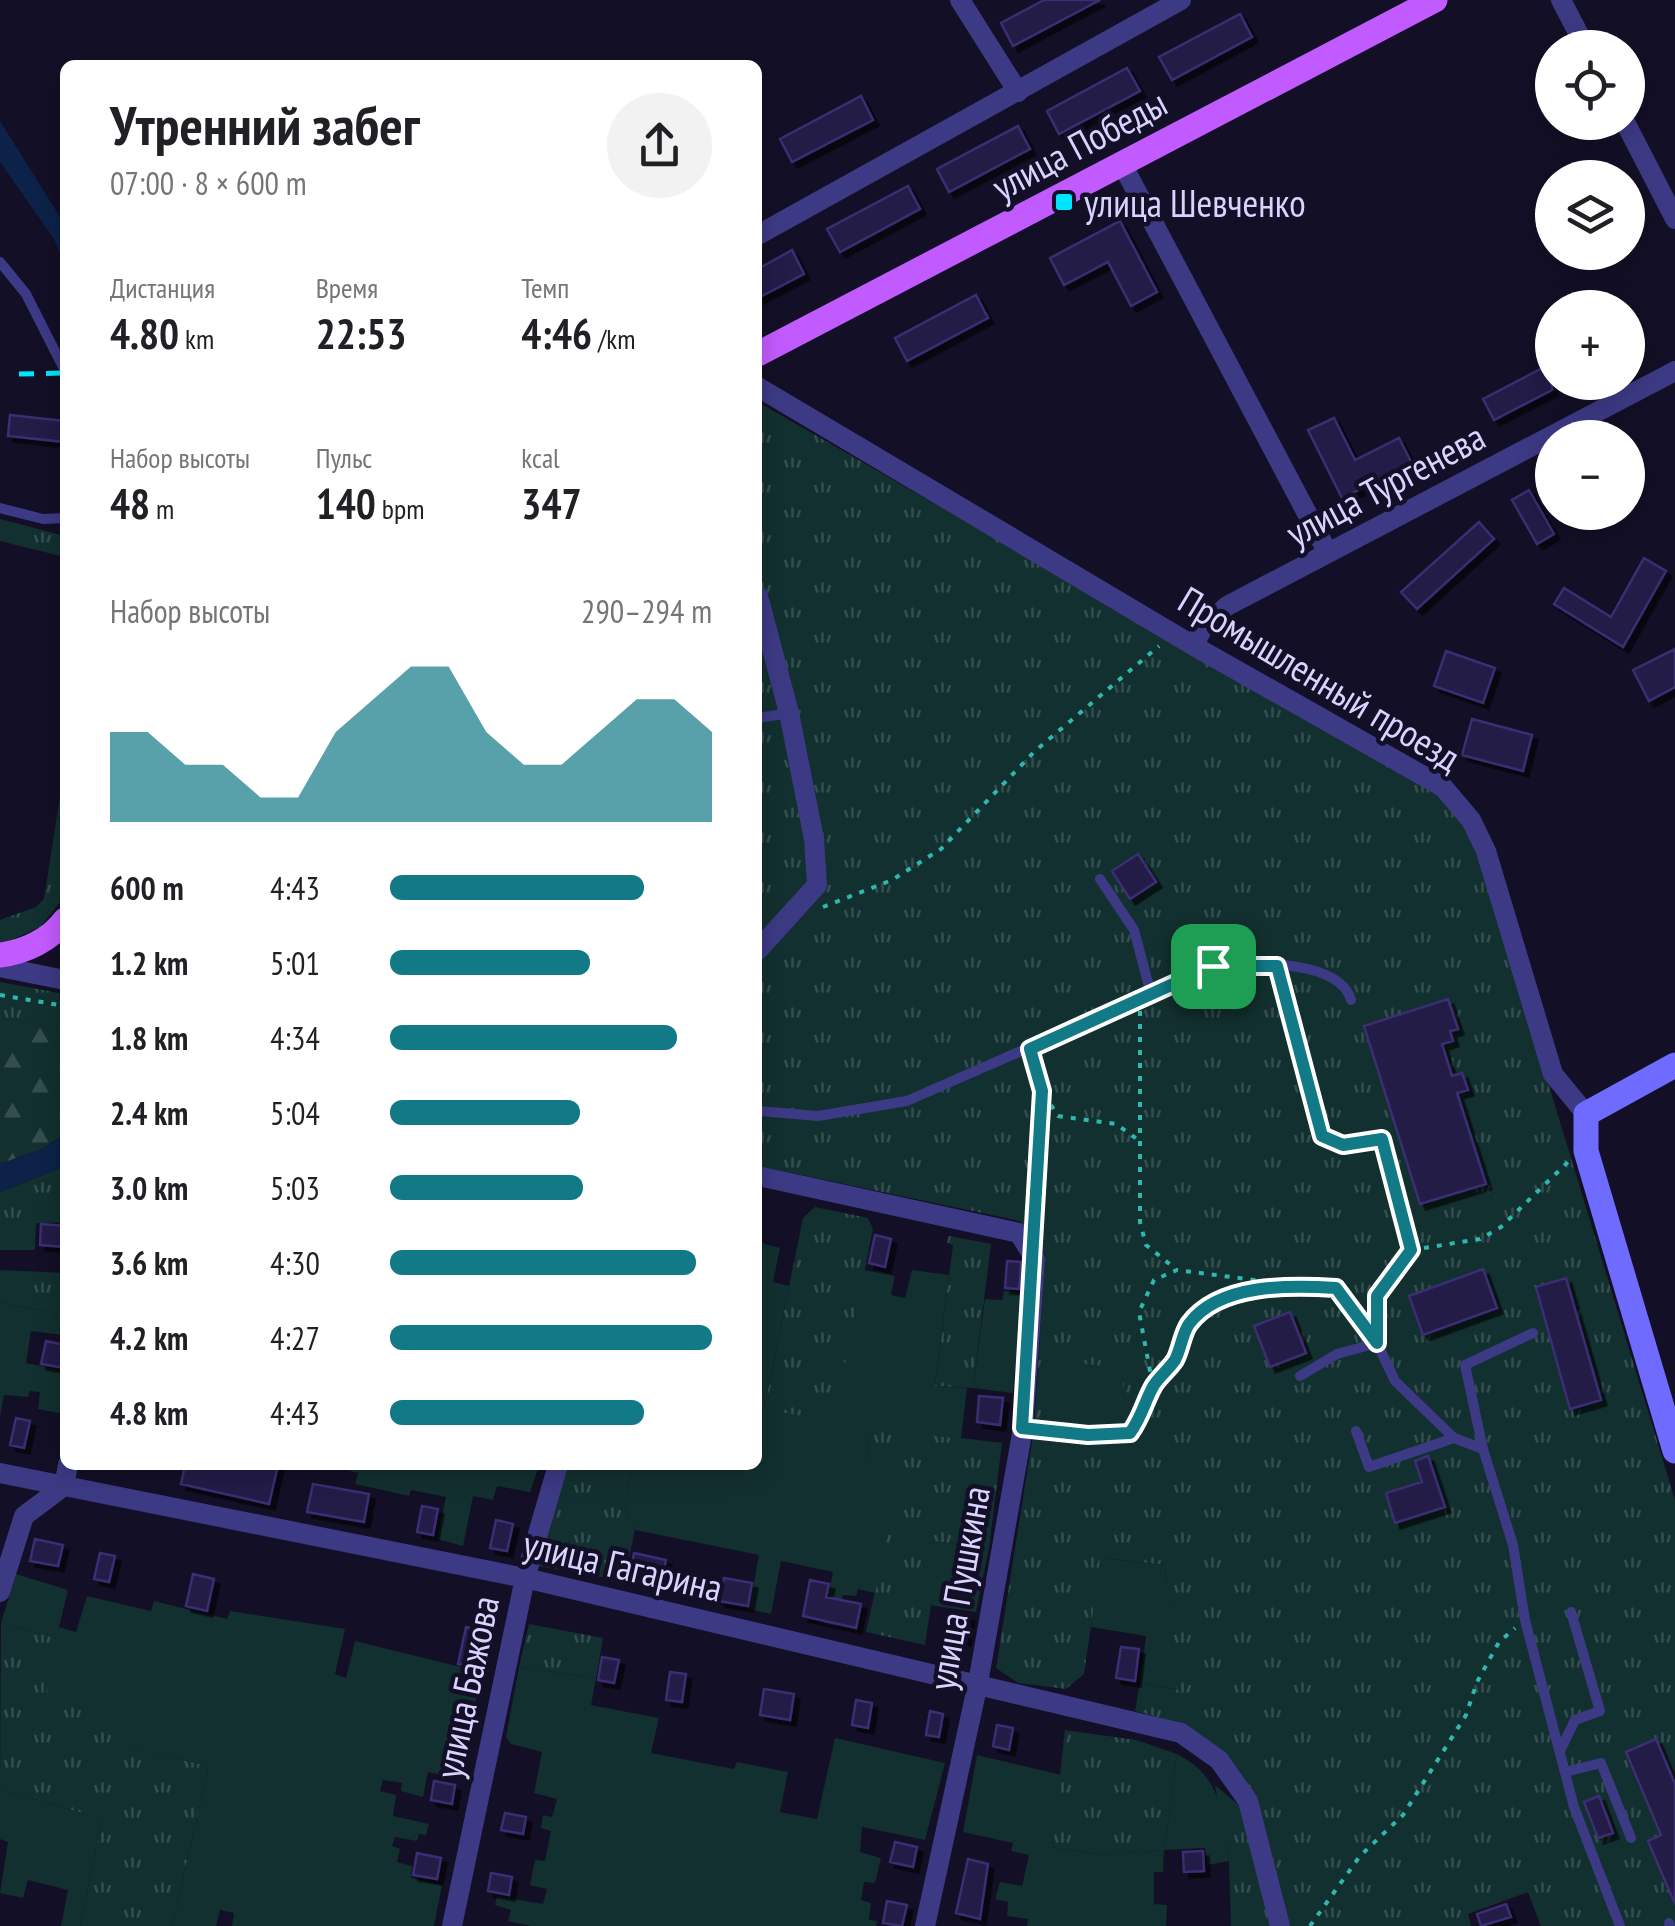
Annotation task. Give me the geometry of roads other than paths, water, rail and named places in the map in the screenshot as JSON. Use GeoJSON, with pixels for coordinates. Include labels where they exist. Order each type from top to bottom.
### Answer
{"type":"FeatureCollection","features":[{"type":"Feature","properties":{"kind":"main road","name":"улица Победы"},"geometry":{"type":"LineString","coordinates":[[762,352],[1434,0]]}},
{"type":"Feature","properties":{"kind":"main road"},"geometry":{"type":"LineString","coordinates":[[0,955],[20,952],[60,927]]}},
{"type":"Feature","properties":{"kind":"street"},"geometry":{"type":"LineString","coordinates":[[960,0],[1018,92]]}},
{"type":"Feature","properties":{"kind":"street"},"geometry":{"type":"LineString","coordinates":[[762,233],[1181,0]]}},
{"type":"Feature","properties":{"kind":"street"},"geometry":{"type":"LineString","coordinates":[[1561,0],[1577,30]]}},
{"type":"Feature","properties":{"kind":"street"},"geometry":{"type":"LineString","coordinates":[[1634,140],[1675,219]]}},
{"type":"Feature","properties":{"kind":"street"},"geometry":{"type":"LineString","coordinates":[[1122,164],[1328,553]]}},
{"type":"Feature","properties":{"kind":"street","name":"улица Тургенева"},"geometry":{"type":"LineString","coordinates":[[1185,641],[1227,606],[1675,371]]}},
{"type":"Feature","properties":{"kind":"street","name":"Промышленный проезд"},"geometry":{"type":"LineString","coordinates":[[762,390],[1185,641],[1443,788],[1471,820],[1486,850],[1552,1074],[1586,1114]]}},
{"type":"Feature","properties":{"kind":"street"},"geometry":{"type":"LineString","coordinates":[[762,612],[814,839],[816,886],[762,946]]}},
{"type":"Feature","properties":{"kind":"street"},"geometry":{"type":"LineString","coordinates":[[0,967],[60,979]]}},
{"type":"Feature","properties":{"kind":"street"},"geometry":{"type":"LineString","coordinates":[[1675,1064],[1586,1114],[1586,1152],[1675,1451]]}},
{"type":"Feature","properties":{"kind":"street","name":"улица Пушкина"},"geometry":{"type":"LineString","coordinates":[[762,1177],[1019,1233],[1035,1259],[1022,1428],[978,1683],[924,1926]]}},
{"type":"Feature","properties":{"kind":"street","name":"улица Бажова"},"geometry":{"type":"LineString","coordinates":[[452,1926],[525,1578],[557,1470]]}},
{"type":"Feature","properties":{"kind":"street","name":"улица Гагарина"},"geometry":{"type":"LineString","coordinates":[[0,1473],[66,1475],[525,1578],[1181,1733],[1219,1760],[1248,1801],[1280,1926]]}},
{"type":"Feature","properties":{"kind":"street"},"geometry":{"type":"LineString","coordinates":[[0,1592],[24,1516],[66,1475]]}},
{"type":"Feature","properties":{"kind":"lane"},"geometry":{"type":"LineString","coordinates":[[0,262],[26,294],[60,362]]}},
{"type":"Feature","properties":{"kind":"lane"},"geometry":{"type":"LineString","coordinates":[[0,508],[43,519],[60,518]]}},
{"type":"Feature","properties":{"kind":"lane"},"geometry":{"type":"LineString","coordinates":[[762,717],[788,713]]}},
{"type":"Feature","properties":{"kind":"lane"},"geometry":{"type":"LineString","coordinates":[[1100,879],[1134,930],[1145,997]]}},
{"type":"Feature","properties":{"kind":"lane"},"geometry":{"type":"LineString","coordinates":[[762,1111],[818,1116],[907,1100],[1213,966],[1277,966],[1328,974],[1341,981],[1351,1000]]}},
{"type":"Feature","properties":{"kind":"lane"},"geometry":{"type":"LineString","coordinates":[[1277,966],[1322,1136],[1343,1145],[1382,1139],[1411,1250],[1377,1296],[1377,1343]]}},
{"type":"Feature","properties":{"kind":"lane"},"geometry":{"type":"LineString","coordinates":[[1284,1284],[1336,1288],[1377,1343],[1396,1381],[1454,1438],[1483,1449]]}},
{"type":"Feature","properties":{"kind":"lane"},"geometry":{"type":"LineString","coordinates":[[1534,1333],[1465,1364],[1483,1449],[1513,1545],[1524,1620],[1565,1772],[1620,1926]]}},
{"type":"Feature","properties":{"kind":"lane"},"geometry":{"type":"LineString","coordinates":[[1300,1376],[1337,1354],[1377,1343]]}},
{"type":"Feature","properties":{"kind":"lane"},"geometry":{"type":"LineString","coordinates":[[1356,1431],[1369,1467],[1454,1438]]}},
{"type":"Feature","properties":{"kind":"lane"},"geometry":{"type":"LineString","coordinates":[[1560,1751],[1575,1720],[1600,1710],[1571,1612]]}},
{"type":"Feature","properties":{"kind":"lane"},"geometry":{"type":"LineString","coordinates":[[1565,1772],[1600,1763],[1631,1838]]}},
{"type":"Feature","properties":{"kind":"water"},"geometry":{"type":"Polygon","coordinates":[[[0,121],[60,217],[60,253],[54,239],[0,162],[0,121]]]}},
{"type":"Feature","properties":{"kind":"water"},"geometry":{"type":"Polygon","coordinates":[[[60,1137],[60,1168],[0,1192],[0,1164],[42,1149],[60,1137]]]}},
{"type":"Feature","properties":{"kind":"railway"},"geometry":{"type":"LineString","coordinates":[[19,374],[60,373]]}},
{"type":"Feature","properties":{"kind":"place","name":"улица Шевченко"},"geometry":{"type":"Point","coordinates":[1064,202]}}]}
